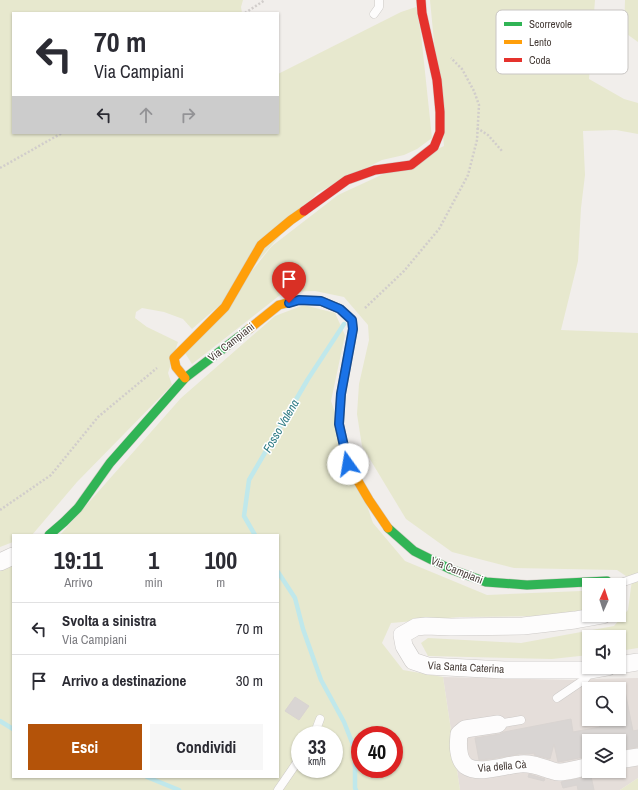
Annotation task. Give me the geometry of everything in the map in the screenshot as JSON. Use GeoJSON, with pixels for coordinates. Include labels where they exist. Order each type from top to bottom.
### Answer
{"type":"FeatureCollection","features":[{"type":"Feature","properties":{"kind":"street"},"geometry":{"type":"LineString","coordinates":[[184,378],[176,369],[174,358],[225,307],[262,245],[291,220],[346,180],[375,170],[411,164],[434,147],[440,132],[437,80],[422,6],[410,0]]}},
{"type":"Feature","properties":{"kind":"street","name":"Via Campiani"},"geometry":{"type":"LineString","coordinates":[[50,534],[78,508],[110,463],[184,378],[279,305],[299,300],[321,301],[355,317],[341,394],[339,424],[348,464],[369,500],[388,527],[414,551],[450,569],[486,582],[527,585],[582,582]]}},
{"type":"Feature","properties":{"kind":"street"},"geometry":{"type":"LineString","coordinates":[[0,562],[12,556]]}},
{"type":"Feature","properties":{"kind":"street","name":"Via Santa Caterina"},"geometry":{"type":"LineString","coordinates":[[582,619],[523,626],[426,626],[416,627],[402,635],[404,646],[413,661],[428,666],[504,670],[582,670]]}},
{"type":"Feature","properties":{"kind":"street"},"geometry":{"type":"LineString","coordinates":[[626,664],[638,662]]}},
{"type":"Feature","properties":{"kind":"street","name":"Via della Cà"},"geometry":{"type":"LineString","coordinates":[[498,724],[465,729],[459,734],[458,744],[464,765],[472,769],[492,769],[520,764],[532,764],[558,772],[582,767]]}},
{"type":"Feature","properties":{"kind":"street"},"geometry":{"type":"LineString","coordinates":[[626,759],[638,757]]}},
{"type":"Feature","properties":{"kind":"lane"},"geometry":{"type":"LineString","coordinates":[[374,14],[379,6],[379,0]]}},
{"type":"Feature","properties":{"kind":"lane"},"geometry":{"type":"LineString","coordinates":[[626,581],[638,577]]}},
{"type":"Feature","properties":{"kind":"lane"},"geometry":{"type":"LineString","coordinates":[[557,698],[585,678],[588,674]]}},
{"type":"Feature","properties":{"kind":"lane"},"geometry":{"type":"LineString","coordinates":[[317,726],[320,719]]}},
{"type":"Feature","properties":{"kind":"lane"},"geometry":{"type":"LineString","coordinates":[[498,724],[521,720]]}},
{"type":"Feature","properties":{"kind":"lane"},"geometry":{"type":"LineString","coordinates":[[278,790],[291,771]]}},
{"type":"Feature","properties":{"kind":"path"},"geometry":{"type":"LineString","coordinates":[[247,12],[265,0]]}},
{"type":"Feature","properties":{"kind":"path"},"geometry":{"type":"LineString","coordinates":[[355,317],[404,270],[439,229],[468,175],[477,140],[478,105],[474,91],[462,69],[450,58]]}},
{"type":"Feature","properties":{"kind":"path"},"geometry":{"type":"LineString","coordinates":[[477,128],[488,135],[502,150]]}},
{"type":"Feature","properties":{"kind":"path"},"geometry":{"type":"LineString","coordinates":[[0,168],[60,134]]}},
{"type":"Feature","properties":{"kind":"path"},"geometry":{"type":"LineString","coordinates":[[0,510],[51,475],[98,417],[157,368]]}},
{"type":"Feature","properties":{"kind":"shaded area"},"geometry":{"type":"Polygon","coordinates":[[[443,677],[573,680],[638,678],[638,778],[620,790],[460,790],[443,677]]]}},
{"type":"Feature","properties":{"kind":"green space"},"geometry":{"type":"Polygon","coordinates":[[[0,0],[243,0],[241,7],[242,12],[12,12],[12,134],[279,134],[279,73],[401,12],[416,7],[421,34],[432,138],[417,149],[404,155],[382,160],[317,193],[222,303],[192,329],[183,319],[164,312],[142,308],[136,312],[135,318],[147,327],[178,342],[168,373],[172,385],[77,482],[33,534],[12,534],[12,542],[0,547],[0,0]]]}},
{"type":"Feature","properties":{"kind":"green space"},"geometry":{"type":"Polygon","coordinates":[[[430,0],[595,0],[594,10],[496,10],[496,74],[589,74],[589,79],[624,99],[638,103],[638,134],[616,130],[583,131],[585,175],[581,208],[578,261],[561,330],[638,333],[638,648],[626,650],[626,630],[592,630],[614,626],[618,622],[626,622],[626,612],[628,610],[632,580],[617,570],[514,568],[452,552],[406,519],[362,446],[357,414],[359,384],[369,340],[368,325],[344,297],[315,291],[284,292],[192,364],[185,353],[272,246],[338,195],[444,146],[430,0]]]}},
{"type":"Feature","properties":{"kind":"green space"},"geometry":{"type":"Polygon","coordinates":[[[625,0],[638,0],[638,42],[628,35],[628,10],[625,10],[625,0]]]}},
{"type":"Feature","properties":{"kind":"green space"},"geometry":{"type":"Polygon","coordinates":[[[304,305],[335,313],[345,335],[331,401],[373,523],[405,561],[487,595],[582,591],[582,611],[545,616],[460,617],[391,623],[382,643],[403,670],[443,677],[460,790],[0,790],[0,569],[12,563],[12,778],[279,778],[279,534],[61,534],[181,398],[275,316],[304,305]]]}},
{"type":"Feature","properties":{"kind":"green space"},"geometry":{"type":"Polygon","coordinates":[[[582,632],[582,656],[552,659],[428,656],[421,643],[428,638],[521,643],[582,632]]]}},
{"type":"Feature","properties":{"kind":"green space"},"geometry":{"type":"Polygon","coordinates":[[[638,778],[638,790],[620,790],[638,778]]]}},
{"type":"Feature","properties":{"kind":"building"},"geometry":{"type":"Polygon","coordinates":[[[626,696],[633,731],[638,730],[638,747],[626,749],[626,734],[582,734],[582,757],[558,762],[554,744],[550,759],[534,755],[535,753],[479,760],[475,738],[571,719],[573,732],[600,727],[626,726],[626,696]]]}},
{"type":"Feature","properties":{"kind":"building"},"geometry":{"type":"Polygon","coordinates":[[[295,697],[309,706],[299,720],[285,711],[295,697]]]}},
{"type":"Feature","properties":{"kind":"building"},"geometry":{"type":"Polygon","coordinates":[[[529,774],[545,779],[544,781],[528,777],[529,774]]]}},
{"type":"Feature","properties":{"kind":"building"},"geometry":{"type":"Polygon","coordinates":[[[582,778],[591,778],[594,790],[578,790],[577,785],[563,788],[561,782],[582,778]]]}},
{"type":"Feature","properties":{"kind":"waterway","name":"Fosso Valena"},"geometry":{"type":"LineString","coordinates":[[254,534],[244,516],[249,480],[308,379],[344,324]]}},
{"type":"Feature","properties":{"kind":"waterway","name":"Fosso Valena"},"geometry":{"type":"LineString","coordinates":[[279,574],[295,598],[303,629],[321,680],[344,722],[355,750],[356,790]]}},
{"type":"Feature","properties":{"kind":"waterway","name":"Fosso Valena"},"geometry":{"type":"LineString","coordinates":[[0,721],[12,728]]}},
{"type":"Feature","properties":{"kind":"waterway","name":"Fosso Valena"},"geometry":{"type":"LineString","coordinates":[[149,778],[179,790]]}},
{"type":"Feature","properties":{"kind":"traffic: fast"},"geometry":{"type":"LineString","coordinates":[[50,534],[78,508],[110,463],[185,378],[249,329]]}},
{"type":"Feature","properties":{"kind":"traffic: fast"},"geometry":{"type":"LineString","coordinates":[[388,528],[414,551],[450,569],[486,582],[527,585],[582,582]]}},
{"type":"Feature","properties":{"kind":"traffic: slow"},"geometry":{"type":"LineString","coordinates":[[185,378],[176,367],[174,358],[225,307],[261,245],[304,211]]}},
{"type":"Feature","properties":{"kind":"traffic: slow"},"geometry":{"type":"LineString","coordinates":[[249,329],[279,305],[299,300],[321,301],[340,309],[352,320],[353,329],[341,394],[339,424],[348,464],[369,500],[388,528]]}},
{"type":"Feature","properties":{"kind":"traffic: jam"},"geometry":{"type":"LineString","coordinates":[[304,211],[347,180],[375,170],[411,165],[434,147],[440,132],[440,112],[437,80],[422,13],[421,0]]}},
{"type":"Feature","properties":{"kind":"route"},"geometry":{"type":"LineString","coordinates":[[289,303],[299,300],[321,301],[340,309],[352,320],[353,329],[341,394],[339,424],[348,464]]}}]}
